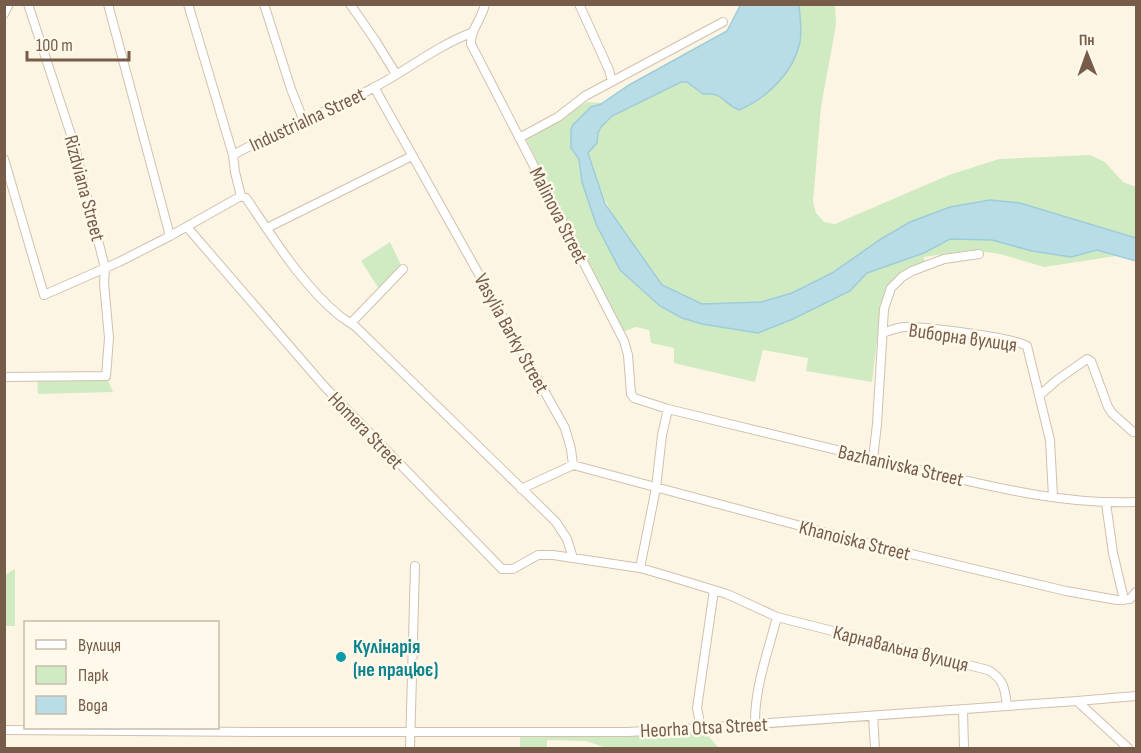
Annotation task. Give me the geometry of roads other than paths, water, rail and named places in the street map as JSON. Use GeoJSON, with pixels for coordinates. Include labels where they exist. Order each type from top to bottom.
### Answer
{"type":"FeatureCollection","features":[{"type":"Feature","properties":{"kind":"street"},"geometry":{"type":"LineString","coordinates":[[4,14],[9,4]]}},
{"type":"Feature","properties":{"kind":"street","name":"Rizdviana Street"},"geometry":{"type":"LineString","coordinates":[[4,377],[106,376],[109,338],[104,283],[105,268],[74,144],[28,4]]}},
{"type":"Feature","properties":{"kind":"street"},"geometry":{"type":"LineString","coordinates":[[108,4],[170,236]]}},
{"type":"Feature","properties":{"kind":"street"},"geometry":{"type":"LineString","coordinates":[[188,4],[233,155]]}},
{"type":"Feature","properties":{"kind":"street"},"geometry":{"type":"LineString","coordinates":[[264,4],[303,119]]}},
{"type":"Feature","properties":{"kind":"street"},"geometry":{"type":"LineString","coordinates":[[350,4],[396,74]]}},
{"type":"Feature","properties":{"kind":"street"},"geometry":{"type":"LineString","coordinates":[[471,33],[483,14],[485,4]]}},
{"type":"Feature","properties":{"kind":"street"},"geometry":{"type":"LineString","coordinates":[[579,4],[612,81]]}},
{"type":"Feature","properties":{"kind":"street"},"geometry":{"type":"LineString","coordinates":[[519,138],[558,117],[585,96],[723,22]]}},
{"type":"Feature","properties":{"kind":"street","name":"Industrialna Street"},"geometry":{"type":"LineString","coordinates":[[471,33],[455,39],[374,87],[303,119],[233,155],[235,172],[242,196],[246,198],[291,262],[313,288],[561,529],[573,558]]}},
{"type":"Feature","properties":{"kind":"street","name":"Malinova Street"},"geometry":{"type":"LineString","coordinates":[[471,33],[471,44],[475,53],[624,341],[628,355],[631,394],[638,400],[668,409]]}},
{"type":"Feature","properties":{"kind":"street","name":"Vasylia Barky Street"},"geometry":{"type":"LineString","coordinates":[[374,87],[564,428],[571,448],[573,465]]}},
{"type":"Feature","properties":{"kind":"street"},"geometry":{"type":"LineString","coordinates":[[267,228],[412,156]]}},
{"type":"Feature","properties":{"kind":"street"},"geometry":{"type":"LineString","coordinates":[[4,159],[44,295],[170,236],[242,196]]}},
{"type":"Feature","properties":{"kind":"street","name":"Homera Street"},"geometry":{"type":"LineString","coordinates":[[187,227],[324,386],[385,451],[467,532],[496,566],[507,570],[513,569],[538,555],[553,555],[640,568]]}},
{"type":"Feature","properties":{"kind":"street","name":"Виборна вулиця"},"geometry":{"type":"LineString","coordinates":[[873,459],[886,299],[891,288],[912,271],[944,260],[979,254]]}},
{"type":"Feature","properties":{"kind":"street"},"geometry":{"type":"LineString","coordinates":[[351,323],[403,269]]}},
{"type":"Feature","properties":{"kind":"street","name":"Виборна вулиця"},"geometry":{"type":"LineString","coordinates":[[883,333],[904,327],[925,328],[1024,344],[1029,349],[1050,440],[1053,497]]}},
{"type":"Feature","properties":{"kind":"street"},"geometry":{"type":"LineString","coordinates":[[1039,396],[1087,359],[1091,361],[1112,413],[1133,432]]}},
{"type":"Feature","properties":{"kind":"street"},"geometry":{"type":"LineString","coordinates":[[640,568],[656,488],[662,435],[668,409]]}},
{"type":"Feature","properties":{"kind":"street","name":"Bazhanivska Street"},"geometry":{"type":"LineString","coordinates":[[668,409],[990,486],[1106,503],[1137,502]]}},
{"type":"Feature","properties":{"kind":"street"},"geometry":{"type":"LineString","coordinates":[[521,489],[573,465]]}},
{"type":"Feature","properties":{"kind":"street","name":"Khanoiska Street"},"geometry":{"type":"LineString","coordinates":[[573,465],[857,541],[1066,591],[1124,600]]}},
{"type":"Feature","properties":{"kind":"street"},"geometry":{"type":"LineString","coordinates":[[1106,503],[1113,553],[1124,600],[1137,592]]}},
{"type":"Feature","properties":{"kind":"street"},"geometry":{"type":"LineString","coordinates":[[410,748],[415,566]]}},
{"type":"Feature","properties":{"kind":"street","name":"Карнавальна вулиця"},"geometry":{"type":"LineString","coordinates":[[640,568],[714,590],[777,617],[988,670],[995,674],[1004,685],[1006,706]]}},
{"type":"Feature","properties":{"kind":"street"},"geometry":{"type":"LineString","coordinates":[[701,728],[698,708],[714,590]]}},
{"type":"Feature","properties":{"kind":"street"},"geometry":{"type":"LineString","coordinates":[[755,724],[761,681],[777,617]]}},
{"type":"Feature","properties":{"kind":"street"},"geometry":{"type":"LineString","coordinates":[[1006,706],[1137,696]]}},
{"type":"Feature","properties":{"kind":"street"},"geometry":{"type":"LineString","coordinates":[[1077,701],[1128,748]]}},
{"type":"Feature","properties":{"kind":"street","name":"Heorha Otsa Street"},"geometry":{"type":"LineString","coordinates":[[4,730],[627,732],[1006,706]]}},
{"type":"Feature","properties":{"kind":"street"},"geometry":{"type":"LineString","coordinates":[[963,710],[964,748]]}},
{"type":"Feature","properties":{"kind":"street"},"geometry":{"type":"LineString","coordinates":[[873,716],[875,748]]}},
{"type":"Feature","properties":{"kind":"water"},"geometry":{"type":"Polygon","coordinates":[[[741,4],[799,5],[801,28],[797,53],[785,74],[769,92],[739,110],[719,96],[703,94],[687,82],[681,82],[612,116],[601,127],[597,143],[588,153],[605,204],[662,285],[702,304],[761,302],[792,293],[832,273],[910,222],[950,207],[990,200],[1020,203],[1136,238],[1136,261],[1097,250],[1071,257],[1032,251],[992,240],[950,239],[924,253],[867,273],[850,291],[758,333],[702,324],[682,318],[660,306],[620,270],[596,224],[582,182],[579,159],[571,148],[571,130],[591,107],[601,104],[629,85],[727,31],[741,4]]]}},
{"type":"Feature","properties":{"kind":"place","name":"Кулінарія (не працює)"},"geometry":{"type":"Point","coordinates":[341,657]}}]}
